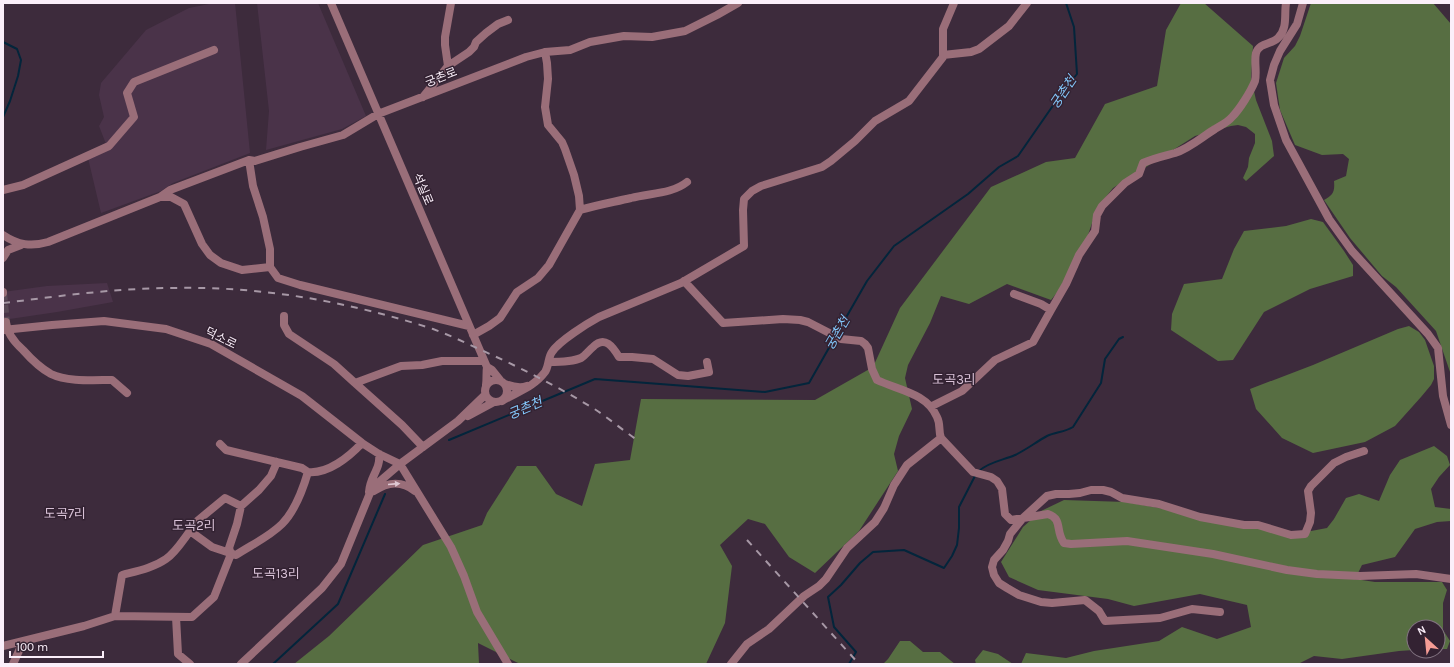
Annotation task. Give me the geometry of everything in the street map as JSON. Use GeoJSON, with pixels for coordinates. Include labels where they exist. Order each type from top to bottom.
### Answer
{"type":"FeatureCollection","features":[{"type":"Feature","properties":{"kind":"street","name":"석실로"},"geometry":{"type":"LineString","coordinates":[[331,3],[486,364],[487,378],[485,395]]}},
{"type":"Feature","properties":{"kind":"street"},"geometry":{"type":"LineString","coordinates":[[448,66],[445,37],[451,3]]}},
{"type":"Feature","properties":{"kind":"street","name":"궁촌로"},"geometry":{"type":"LineString","coordinates":[[21,245],[38,245],[48,242],[160,197],[170,190],[249,160],[255,161],[343,135],[378,114],[526,57],[545,52],[570,50],[590,42],[624,36],[652,37],[685,32],[738,3]]}},
{"type":"Feature","properties":{"kind":"street"},"geometry":{"type":"LineString","coordinates":[[458,421],[526,390],[546,371],[552,352],[564,340],[599,317],[684,282],[744,246],[744,199],[752,191],[761,186],[822,167],[855,141],[875,121],[909,101],[943,55],[943,29],[954,3]]}},
{"type":"Feature","properties":{"kind":"street"},"geometry":{"type":"LineString","coordinates":[[943,55],[971,52],[979,49],[1009,26],[1028,3]]}},
{"type":"Feature","properties":{"kind":"street"},"geometry":{"type":"LineString","coordinates":[[932,406],[962,391],[995,360],[1033,342],[1066,284],[1079,254],[1094,231],[1097,215],[1105,201],[1112,197],[1125,183],[1139,174],[1143,163],[1151,159],[1175,153],[1185,148],[1226,123],[1233,117],[1254,83],[1256,53],[1263,44],[1278,38],[1281,34],[1286,21],[1284,11],[1286,3]]}},
{"type":"Feature","properties":{"kind":"street"},"geometry":{"type":"LineString","coordinates":[[1303,3],[1297,24],[1280,51],[1270,80],[1274,105],[1286,140],[1329,219],[1352,250],[1428,334],[1438,348],[1443,396],[1451,425]]}},
{"type":"Feature","properties":{"kind":"street"},"geometry":{"type":"LineString","coordinates":[[422,97],[448,66],[469,52],[474,47],[476,42],[492,28],[508,20]]}},
{"type":"Feature","properties":{"kind":"street"},"geometry":{"type":"LineString","coordinates":[[3,190],[23,185],[109,146],[134,117],[127,94],[134,82],[214,50]]}},
{"type":"Feature","properties":{"kind":"street"},"geometry":{"type":"LineString","coordinates":[[473,335],[500,318],[517,292],[538,278],[549,265],[580,210],[579,196],[574,175],[565,149],[562,142],[548,126],[545,107],[548,79],[545,52]]}},
{"type":"Feature","properties":{"kind":"street"},"geometry":{"type":"LineString","coordinates":[[249,160],[253,186],[264,217],[270,249],[270,267],[278,278],[300,285],[469,326]]}},
{"type":"Feature","properties":{"kind":"street"},"geometry":{"type":"LineString","coordinates":[[580,210],[673,190],[680,188],[687,182]]}},
{"type":"Feature","properties":{"kind":"street"},"geometry":{"type":"LineString","coordinates":[[160,197],[171,197],[184,204],[202,244],[210,255],[221,263],[242,270],[270,267]]}},
{"type":"Feature","properties":{"kind":"street"},"geometry":{"type":"LineString","coordinates":[[3,246],[5,237],[21,245]]}},
{"type":"Feature","properties":{"kind":"street"},"geometry":{"type":"LineString","coordinates":[[3,258],[8,250],[21,245]]}},
{"type":"Feature","properties":{"kind":"street"},"geometry":{"type":"LineString","coordinates":[[684,282],[723,323],[783,319],[800,320],[808,322],[836,336],[860,341],[865,344],[877,380],[912,394],[932,406],[940,426],[939,433],[941,438],[977,474],[991,477],[997,481],[1002,489],[1005,514],[1011,520],[1048,514],[1053,516],[1058,521],[1060,537],[1064,543],[1071,544],[1127,541],[1213,554],[1287,570],[1317,574],[1360,576],[1416,574],[1451,579]]}},
{"type":"Feature","properties":{"kind":"street"},"geometry":{"type":"LineString","coordinates":[[1014,294],[1041,304],[1051,310]]}},
{"type":"Feature","properties":{"kind":"street"},"geometry":{"type":"LineString","coordinates":[[284,316],[284,325],[289,334],[334,364],[402,425],[423,447]]}},
{"type":"Feature","properties":{"kind":"street","name":"덕소로"},"geometry":{"type":"LineString","coordinates":[[5,327],[104,321],[166,330],[211,344],[302,396],[362,443],[379,454],[400,464]]}},
{"type":"Feature","properties":{"kind":"street"},"geometry":{"type":"LineString","coordinates":[[5,327],[17,345],[38,366],[52,375],[71,379],[112,380],[127,393]]}},
{"type":"Feature","properties":{"kind":"street"},"geometry":{"type":"LineString","coordinates":[[549,362],[579,358],[587,354],[596,344],[602,342],[612,345],[619,358],[632,357],[653,359],[678,375],[688,376],[709,372],[707,362]]}},
{"type":"Feature","properties":{"kind":"street"},"geometry":{"type":"LineString","coordinates":[[240,664],[322,588],[341,564],[372,488],[400,464],[458,421],[485,395],[487,399],[498,402],[505,398],[507,391],[503,382],[486,364],[442,361],[422,365],[401,366],[355,383]]}},
{"type":"Feature","properties":{"kind":"street"},"geometry":{"type":"LineString","coordinates":[[486,385],[492,380],[503,382],[514,387],[523,388],[532,385]]}},
{"type":"Feature","properties":{"kind":"street"},"geometry":{"type":"LineString","coordinates":[[731,664],[747,644],[769,629],[804,596],[819,586],[826,579],[847,548],[875,522],[884,508],[894,485],[907,465],[941,438]]}},
{"type":"Feature","properties":{"kind":"street"},"geometry":{"type":"LineString","coordinates":[[220,444],[226,450],[302,468],[308,472],[316,473],[329,468],[362,443]]}},
{"type":"Feature","properties":{"kind":"street"},"geometry":{"type":"LineString","coordinates":[[1220,612],[1192,609],[1160,618],[1105,620],[1099,611],[1085,600],[1052,603],[1041,602],[1019,595],[999,582],[994,575],[992,567],[994,560],[1008,542],[1010,534],[1023,518],[1047,496],[1056,494],[1074,494],[1090,490],[1103,490],[1111,492],[1122,498],[1159,504],[1200,517],[1244,525],[1258,525],[1291,535],[1305,534],[1310,522],[1311,513],[1308,491],[1310,486],[1334,462],[1364,451]]}},
{"type":"Feature","properties":{"kind":"street"},"geometry":{"type":"LineString","coordinates":[[369,495],[369,483],[380,462],[379,454]]}},
{"type":"Feature","properties":{"kind":"street"},"geometry":{"type":"LineString","coordinates":[[3,646],[23,642],[115,616],[138,615],[176,618],[192,617],[214,597],[231,554],[229,548],[241,506],[259,490],[271,476],[277,462]]}},
{"type":"Feature","properties":{"kind":"street"},"geometry":{"type":"LineString","coordinates":[[400,464],[451,547],[464,576],[477,612],[508,664]]}},
{"type":"Feature","properties":{"kind":"street"},"geometry":{"type":"LineString","coordinates":[[190,530],[212,547],[236,555],[283,524],[303,488],[308,472]]}},
{"type":"Feature","properties":{"kind":"street"},"geometry":{"type":"LineString","coordinates":[[369,495],[382,486],[394,482],[402,483],[419,494]]}},
{"type":"Feature","properties":{"kind":"street"},"geometry":{"type":"LineString","coordinates":[[115,616],[122,575],[151,566],[166,559],[176,550],[196,522],[225,498],[241,506]]}},
{"type":"Feature","properties":{"kind":"street"},"geometry":{"type":"LineString","coordinates":[[176,618],[178,654],[190,664]]}},
{"type":"Feature","properties":{"kind":"street"},"geometry":{"type":"LineString","coordinates":[[13,664],[23,642]]}},
{"type":"Feature","properties":{"kind":"shaded area"},"geometry":{"type":"Polygon","coordinates":[[[214,3],[235,3],[250,153],[173,183],[161,191],[101,213],[88,158],[108,149],[99,126],[104,117],[99,95],[101,83],[146,30],[189,8],[214,3]]]}},
{"type":"Feature","properties":{"kind":"shaded area"},"geometry":{"type":"Polygon","coordinates":[[[257,3],[318,3],[366,116],[342,129],[266,150],[269,111],[257,3]]]}},
{"type":"Feature","properties":{"kind":"shaded area"},"geometry":{"type":"Polygon","coordinates":[[[107,283],[113,302],[3,320],[3,292],[47,286],[107,283]]]}},
{"type":"Feature","properties":{"kind":"green space"},"geometry":{"type":"Polygon","coordinates":[[[1181,3],[1204,3],[1253,46],[1251,78],[1256,100],[1272,141],[1274,156],[1246,181],[1243,178],[1255,143],[1255,134],[1246,127],[1238,125],[1195,136],[1113,188],[1097,208],[1077,268],[1051,300],[1007,284],[969,304],[941,296],[930,323],[908,365],[905,378],[912,409],[899,436],[894,454],[898,471],[859,531],[815,573],[789,557],[765,524],[748,519],[720,545],[732,566],[725,623],[706,664],[520,664],[478,643],[479,664],[294,664],[329,636],[423,545],[482,525],[487,513],[517,466],[536,466],[556,494],[582,506],[595,464],[630,460],[641,399],[815,400],[873,367],[900,308],[991,187],[1046,162],[1075,158],[1105,104],[1157,86],[1166,30],[1181,3]]]}},
{"type":"Feature","properties":{"kind":"green space"},"geometry":{"type":"Polygon","coordinates":[[[1311,3],[1433,3],[1451,24],[1451,372],[1436,331],[1396,287],[1382,276],[1350,238],[1324,200],[1333,193],[1334,181],[1346,176],[1349,159],[1343,154],[1322,155],[1295,145],[1280,110],[1276,83],[1284,58],[1295,46],[1300,36],[1311,3]]]}},
{"type":"Feature","properties":{"kind":"green space"},"geometry":{"type":"Polygon","coordinates":[[[1311,219],[1323,222],[1353,265],[1353,276],[1310,289],[1264,312],[1233,360],[1218,361],[1171,330],[1172,314],[1184,284],[1222,279],[1234,249],[1244,231],[1286,226],[1311,219]]]}},
{"type":"Feature","properties":{"kind":"green space"},"geometry":{"type":"Polygon","coordinates":[[[1409,326],[1419,332],[1425,340],[1434,366],[1434,379],[1431,385],[1395,426],[1365,442],[1313,453],[1282,438],[1256,409],[1250,389],[1313,365],[1398,329],[1409,326]]]}},
{"type":"Feature","properties":{"kind":"green space"},"geometry":{"type":"Polygon","coordinates":[[[1434,446],[1447,456],[1450,465],[1431,489],[1435,507],[1451,509],[1451,521],[1437,522],[1415,529],[1395,557],[1362,565],[1355,579],[1375,582],[1442,582],[1447,590],[1443,603],[1443,619],[1406,619],[1406,651],[1342,659],[1314,656],[1298,664],[1021,664],[1026,653],[1066,658],[1094,651],[1159,641],[1182,627],[1217,639],[1251,627],[1247,605],[1200,594],[1134,606],[1108,599],[1038,590],[1009,577],[1001,562],[1023,527],[1041,511],[1064,500],[1126,502],[1295,534],[1327,528],[1346,498],[1359,494],[1379,501],[1390,475],[1400,460],[1434,446]]]}},
{"type":"Feature","properties":{"kind":"green space"},"geometry":{"type":"Polygon","coordinates":[[[1446,635],[1450,641],[1446,649],[1446,635]]]}},
{"type":"Feature","properties":{"kind":"green space"},"geometry":{"type":"Polygon","coordinates":[[[900,641],[910,641],[923,652],[940,652],[955,664],[883,664],[900,641]]]}},
{"type":"Feature","properties":{"kind":"green space"},"geometry":{"type":"Polygon","coordinates":[[[983,650],[998,654],[1013,664],[976,664],[975,660],[983,650]]]}},
{"type":"Feature","properties":{"kind":"waterway","name":"궁촌천"},"geometry":{"type":"LineString","coordinates":[[836,335],[867,281],[894,246],[968,194],[999,167],[1018,156],[1061,94],[1077,74],[1074,27],[1066,3]]}},
{"type":"Feature","properties":{"kind":"waterway"},"geometry":{"type":"LineString","coordinates":[[3,42],[17,49],[21,60],[18,76],[3,117]]}},
{"type":"Feature","properties":{"kind":"waterway"},"geometry":{"type":"LineString","coordinates":[[979,471],[991,463],[1019,453],[1047,436],[1073,427],[1101,383],[1105,359],[1119,339],[1123,337]]}},
{"type":"Feature","properties":{"kind":"waterway","name":"궁촌천"},"geometry":{"type":"LineString","coordinates":[[449,440],[595,379],[765,392],[809,383],[834,339]]}},
{"type":"Feature","properties":{"kind":"waterway"},"geometry":{"type":"LineString","coordinates":[[849,664],[856,652],[834,627],[828,597],[841,585],[860,563],[873,552],[904,550],[944,568],[957,545],[959,507],[976,474]]}},
{"type":"Feature","properties":{"kind":"waterway","name":"궁촌천"},"geometry":{"type":"LineString","coordinates":[[273,664],[338,604],[385,494]]}},
{"type":"Feature","properties":{"kind":"tunnel"},"geometry":{"type":"LineString","coordinates":[[3,293],[6,322]]}},
{"type":"Feature","properties":{"kind":"railway"},"geometry":{"type":"LineString","coordinates":[[3,303],[110,291],[153,288],[207,288],[273,293],[338,304],[402,319],[451,336],[524,370],[568,393],[596,410],[640,442]]}},
{"type":"Feature","properties":{"kind":"railway"},"geometry":{"type":"LineString","coordinates":[[747,540],[859,664]]}},
{"type":"Feature","properties":{"kind":"district","name":"도곡3리"},"geometry":{"type":"Point","coordinates":[954,379]}},
{"type":"Feature","properties":{"kind":"district","name":"도곡7리"},"geometry":{"type":"Point","coordinates":[65,513]}},
{"type":"Feature","properties":{"kind":"district","name":"도곡2리"},"geometry":{"type":"Point","coordinates":[194,525]}},
{"type":"Feature","properties":{"kind":"district","name":"도곡13리"},"geometry":{"type":"Point","coordinates":[276,573]}}]}
